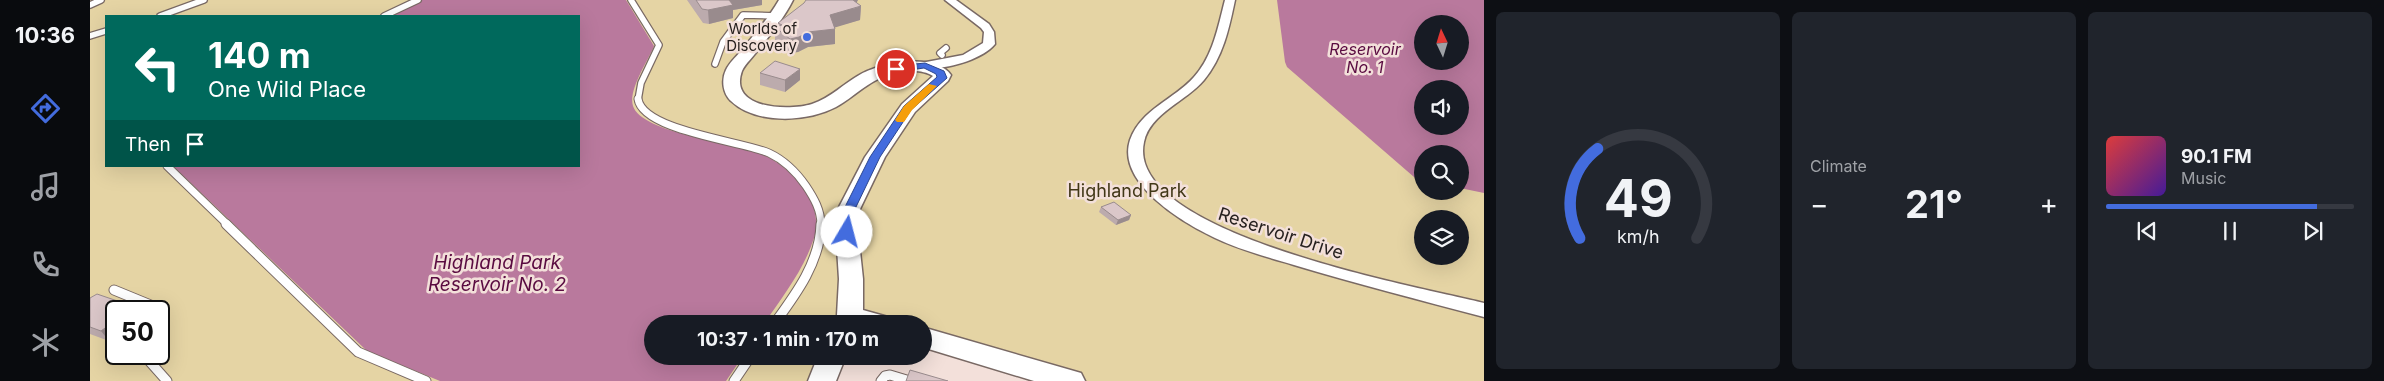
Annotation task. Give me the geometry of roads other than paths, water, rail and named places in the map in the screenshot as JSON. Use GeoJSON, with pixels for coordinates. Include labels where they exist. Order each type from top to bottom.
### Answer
{"type":"FeatureCollection","features":[{"type":"Feature","properties":{"kind":"main road"},"geometry":{"type":"LineString","coordinates":[[786,0],[778,16],[734,70],[730,81],[731,87],[738,98],[754,108],[784,112],[819,108],[837,100],[865,79],[896,69],[925,65],[940,72],[942,78],[908,108],[875,157],[847,218],[851,279],[848,315]]}},
{"type":"Feature","properties":{"kind":"main road"},"geometry":{"type":"LineString","coordinates":[[875,157],[881,133],[891,112],[915,82],[912,76],[896,69]]}},
{"type":"Feature","properties":{"kind":"main road"},"geometry":{"type":"LineString","coordinates":[[932,340],[1070,381]]}},
{"type":"Feature","properties":{"kind":"main road"},"geometry":{"type":"LineString","coordinates":[[822,381],[828,365]]}},
{"type":"Feature","properties":{"kind":"street"},"geometry":{"type":"LineString","coordinates":[[925,65],[957,61],[984,49],[989,44],[989,32],[985,26],[950,0]]}},
{"type":"Feature","properties":{"kind":"street","name":"Reservoir Drive"},"geometry":{"type":"LineString","coordinates":[[1230,0],[1221,40],[1208,68],[1197,81],[1158,111],[1144,125],[1136,142],[1135,155],[1138,166],[1152,188],[1189,218],[1236,241],[1317,267],[1484,310]]}},
{"type":"Feature","properties":{"kind":"lane"},"geometry":{"type":"LineString","coordinates":[[90,5],[101,0]]}},
{"type":"Feature","properties":{"kind":"lane"},"geometry":{"type":"LineString","coordinates":[[163,15],[204,0]]}},
{"type":"Feature","properties":{"kind":"lane"},"geometry":{"type":"LineString","coordinates":[[386,15],[418,0]]}},
{"type":"Feature","properties":{"kind":"lane"},"geometry":{"type":"LineString","coordinates":[[631,0],[659,45],[639,90],[638,104],[641,108],[651,118],[663,124],[740,143],[784,161],[809,188],[818,206],[822,219],[818,246],[809,275],[780,315]]}},
{"type":"Feature","properties":{"kind":"lane"},"geometry":{"type":"LineString","coordinates":[[715,64],[723,42],[743,15],[778,16]]}},
{"type":"Feature","properties":{"kind":"lane"},"geometry":{"type":"LineString","coordinates":[[90,36],[105,32]]}},
{"type":"Feature","properties":{"kind":"lane"},"geometry":{"type":"LineString","coordinates":[[942,55],[940,53],[946,48]]}},
{"type":"Feature","properties":{"kind":"lane"},"geometry":{"type":"LineString","coordinates":[[168,167],[358,352],[426,381]]}},
{"type":"Feature","properties":{"kind":"lane"},"geometry":{"type":"LineString","coordinates":[[114,290],[138,300]]}},
{"type":"Feature","properties":{"kind":"lane"},"geometry":{"type":"LineString","coordinates":[[152,365],[167,381]]}},
{"type":"Feature","properties":{"kind":"lane"},"geometry":{"type":"LineString","coordinates":[[734,381],[745,365]]}},
{"type":"Feature","properties":{"kind":"lane"},"geometry":{"type":"LineString","coordinates":[[881,381],[885,376],[890,375],[910,381]]}},
{"type":"Feature","properties":{"kind":"water","name":"Highland Park Reservoir No. 2"},"geometry":{"type":"Polygon","coordinates":[[[422,0],[626,0],[654,46],[633,92],[633,106],[640,116],[672,131],[766,156],[795,177],[813,204],[816,216],[815,233],[810,250],[799,272],[770,315],[644,315],[644,365],[737,365],[726,381],[440,381],[367,351],[174,167],[580,167],[580,15],[394,15],[422,0]]]}},
{"type":"Feature","properties":{"kind":"water","name":"Reservoir No. 1"},"geometry":{"type":"Polygon","coordinates":[[[1277,0],[1484,0],[1484,193],[1469,190],[1469,145],[1414,145],[1414,177],[1287,67],[1277,0]]]}},
{"type":"Feature","properties":{"kind":"place","name":"Worlds of Discovery"},"geometry":{"type":"Point","coordinates":[807,37]}},
{"type":"Feature","properties":{"kind":"park label","name":"Highland Park"},"geometry":{"type":"Point","coordinates":[1127,190]}}]}
